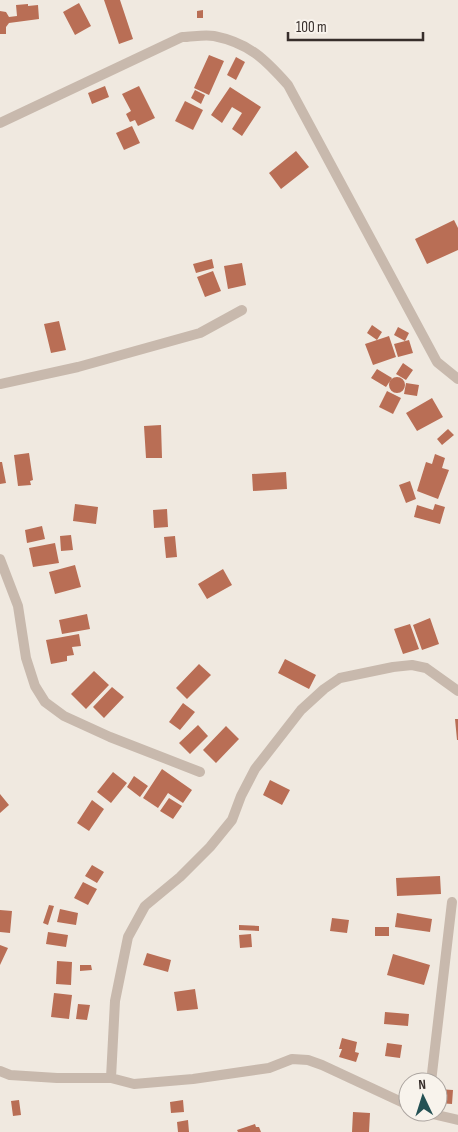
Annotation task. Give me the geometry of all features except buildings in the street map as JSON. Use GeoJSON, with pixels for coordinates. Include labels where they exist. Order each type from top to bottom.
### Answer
{"type":"FeatureCollection","features":[{"type":"Feature","properties":{"kind":"street"},"geometry":{"type":"LineString","coordinates":[[0,123],[182,37],[212,36],[243,46],[266,60],[288,85],[437,362],[458,379]]}},
{"type":"Feature","properties":{"kind":"street"},"geometry":{"type":"LineString","coordinates":[[0,384],[78,367],[200,333],[242,310]]}},
{"type":"Feature","properties":{"kind":"street"},"geometry":{"type":"LineString","coordinates":[[0,559],[18,606],[26,658],[35,686],[45,702],[64,716],[110,737],[200,772]]}},
{"type":"Feature","properties":{"kind":"street"},"geometry":{"type":"LineString","coordinates":[[111,1078],[116,1001],[128,937],[145,906],[198,859],[232,820],[241,796],[256,769],[301,710],[324,688],[340,678],[393,667],[412,665],[426,668],[458,691]]}},
{"type":"Feature","properties":{"kind":"street"},"geometry":{"type":"LineString","coordinates":[[432,1072],[452,902]]}},
{"type":"Feature","properties":{"kind":"street"},"geometry":{"type":"LineString","coordinates":[[0,1072],[10,1075],[47,1078],[111,1078],[134,1084],[193,1079],[269,1068],[292,1059],[308,1060],[398,1100]]}}]}
